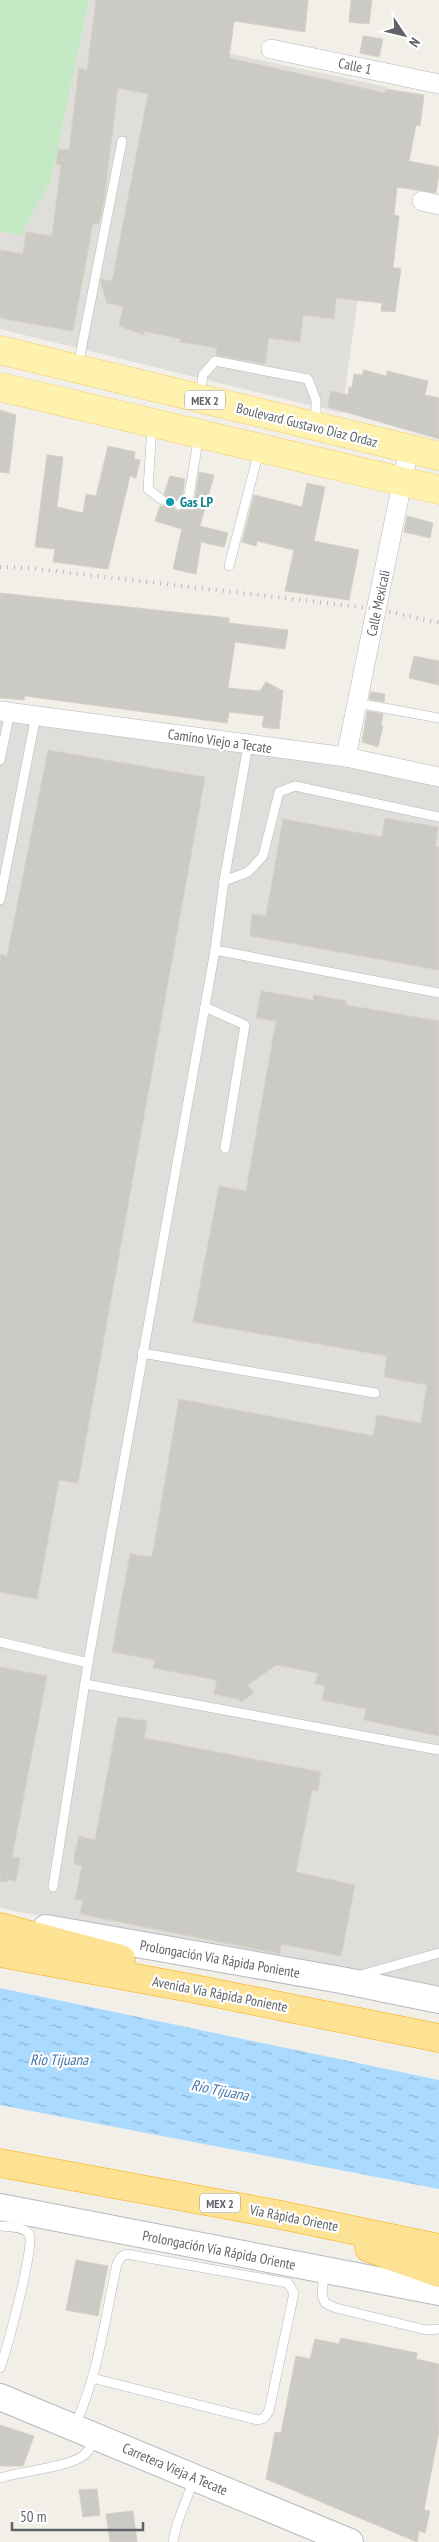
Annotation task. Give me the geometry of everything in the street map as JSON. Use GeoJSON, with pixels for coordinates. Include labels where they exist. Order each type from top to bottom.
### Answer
{"type":"FeatureCollection","features":[{"type":"Feature","properties":{"kind":"highway"},"geometry":{"type":"LineString","coordinates":[[0,1927],[172,1972],[190,1988]]}},
{"type":"Feature","properties":{"kind":"highway","name":"Avenida Vía Rápida Poniente"},"geometry":{"type":"LineString","coordinates":[[0,1953],[190,1988],[439,2038]]}},
{"type":"Feature","properties":{"kind":"highway","name":"Vía Rápida Oriente"},"geometry":{"type":"LineString","coordinates":[[0,2163],[276,2214],[439,2248]]}},
{"type":"Feature","properties":{"kind":"highway"},"geometry":{"type":"LineString","coordinates":[[276,2214],[439,2274]]}},
{"type":"Feature","properties":{"kind":"main road","name":"Boulevard Gustavo Díaz Ordaz"},"geometry":{"type":"LineString","coordinates":[[0,350],[439,456]]}},
{"type":"Feature","properties":{"kind":"main road"},"geometry":{"type":"LineString","coordinates":[[0,387],[439,490]]}},
{"type":"Feature","properties":{"kind":"main road","name":"Prolongación Vía Rápida Poniente"},"geometry":{"type":"LineString","coordinates":[[0,1920],[341,1980],[439,2000]]}},
{"type":"Feature","properties":{"kind":"main road","name":"Prolongación Vía Rápida Oriente"},"geometry":{"type":"LineString","coordinates":[[0,2207],[439,2292]]}},
{"type":"Feature","properties":{"kind":"main road","name":"Carretera Vieja A Tecate"},"geometry":{"type":"LineString","coordinates":[[0,2397],[350,2542]]}},
{"type":"Feature","properties":{"kind":"street","name":"Calle 1"},"geometry":{"type":"LineString","coordinates":[[271,48],[439,84]]}},
{"type":"Feature","properties":{"kind":"street","name":"Calle Mexicali"},"geometry":{"type":"LineString","coordinates":[[346,757],[409,449]]}},
{"type":"Feature","properties":{"kind":"street","name":"Camino Viejo a Tecate"},"geometry":{"type":"LineString","coordinates":[[5,711],[346,757],[439,777]]}},
{"type":"Feature","properties":{"kind":"lane"},"geometry":{"type":"LineString","coordinates":[[77,369],[122,141]]}},
{"type":"Feature","properties":{"kind":"lane"},"geometry":{"type":"LineString","coordinates":[[199,398],[203,375],[215,361],[308,378],[316,400],[316,427]]}},
{"type":"Feature","properties":{"kind":"lane"},"geometry":{"type":"LineString","coordinates":[[152,423],[148,489],[162,500]]}},
{"type":"Feature","properties":{"kind":"lane"},"geometry":{"type":"LineString","coordinates":[[179,505],[188,496],[200,435]]}},
{"type":"Feature","properties":{"kind":"lane"},"geometry":{"type":"LineString","coordinates":[[229,566],[260,449]]}},
{"type":"Feature","properties":{"kind":"lane"},"geometry":{"type":"LineString","coordinates":[[357,704],[439,718]]}},
{"type":"Feature","properties":{"kind":"lane"},"geometry":{"type":"LineString","coordinates":[[0,760],[5,711]]}},
{"type":"Feature","properties":{"kind":"lane"},"geometry":{"type":"LineString","coordinates":[[0,900],[36,715]]}},
{"type":"Feature","properties":{"kind":"lane"},"geometry":{"type":"LineString","coordinates":[[53,1887],[88,1662],[142,1353],[216,950],[224,881],[248,745]]}},
{"type":"Feature","properties":{"kind":"lane"},"geometry":{"type":"LineString","coordinates":[[224,881],[248,872],[263,856],[279,792],[295,786],[439,817]]}},
{"type":"Feature","properties":{"kind":"lane"},"geometry":{"type":"LineString","coordinates":[[216,950],[439,993]]}},
{"type":"Feature","properties":{"kind":"lane"},"geometry":{"type":"LineString","coordinates":[[205,1007],[245,1026],[225,1148]]}},
{"type":"Feature","properties":{"kind":"lane"},"geometry":{"type":"LineString","coordinates":[[142,1353],[375,1393]]}},
{"type":"Feature","properties":{"kind":"lane"},"geometry":{"type":"LineString","coordinates":[[0,1642],[88,1662]]}},
{"type":"Feature","properties":{"kind":"lane"},"geometry":{"type":"LineString","coordinates":[[85,1684],[439,1750]]}},
{"type":"Feature","properties":{"kind":"lane"},"geometry":{"type":"LineString","coordinates":[[341,1980],[439,1953]]}},
{"type":"Feature","properties":{"kind":"lane"},"geometry":{"type":"LineString","coordinates":[[0,2226],[22,2229],[29,2234],[31,2240],[28,2263],[0,2368]]}},
{"type":"Feature","properties":{"kind":"lane"},"geometry":{"type":"LineString","coordinates":[[74,2427],[87,2398],[121,2257],[126,2254],[288,2283],[292,2288],[294,2293],[269,2411],[264,2418],[258,2420],[92,2378]]}},
{"type":"Feature","properties":{"kind":"lane"},"geometry":{"type":"LineString","coordinates":[[324,2270],[322,2295],[325,2303],[336,2308],[426,2330],[439,2329]]}},
{"type":"Feature","properties":{"kind":"lane"},"geometry":{"type":"LineString","coordinates":[[0,2478],[31,2470],[68,2464],[84,2456],[98,2437]]}},
{"type":"Feature","properties":{"kind":"lane"},"geometry":{"type":"LineString","coordinates":[[173,2542],[177,2524],[196,2477]]}},
{"type":"Feature","properties":{"kind":"shaded area"},"geometry":{"type":"Polygon","coordinates":[[[89,0],[234,0],[227,53],[387,87],[342,413],[0,329],[0,231],[20,236],[51,181],[89,0]]]}},
{"type":"Feature","properties":{"kind":"shaded area"},"geometry":{"type":"Polygon","coordinates":[[[0,715],[341,766],[439,785],[439,1994],[0,1908],[0,715]]]}},
{"type":"Feature","properties":{"kind":"green space"},"geometry":{"type":"Polygon","coordinates":[[[0,0],[89,0],[51,181],[20,236],[0,231],[0,0]]]}},
{"type":"Feature","properties":{"kind":"water","name":"Rio Tijuana"},"geometry":{"type":"Polygon","coordinates":[[[0,1988],[439,2080],[439,2189],[0,2105],[0,1988]]]}},
{"type":"Feature","properties":{"kind":"building"},"geometry":{"type":"Polygon","coordinates":[[[96,0],[308,0],[305,32],[234,21],[229,58],[385,93],[386,89],[424,95],[420,126],[416,125],[409,161],[439,167],[439,173],[436,193],[397,187],[394,215],[399,216],[393,268],[401,268],[395,312],[381,311],[382,303],[336,298],[334,319],[303,315],[300,342],[269,338],[265,364],[216,355],[217,348],[180,342],[181,339],[144,331],[144,335],[119,326],[123,306],[107,303],[101,279],[112,281],[148,94],[118,88],[104,201],[99,224],[93,223],[73,331],[0,318],[0,250],[23,254],[26,232],[52,236],[61,165],[56,164],[58,149],[69,150],[79,68],[87,70],[96,0]]]}},
{"type":"Feature","properties":{"kind":"building"},"geometry":{"type":"Polygon","coordinates":[[[351,0],[372,0],[369,24],[349,22],[351,0]]]}},
{"type":"Feature","properties":{"kind":"building"},"geometry":{"type":"Polygon","coordinates":[[[363,36],[383,39],[379,57],[360,53],[363,36]]]}},
{"type":"Feature","properties":{"kind":"building"},"geometry":{"type":"Polygon","coordinates":[[[364,370],[387,376],[387,371],[428,381],[425,395],[439,398],[439,439],[328,407],[331,391],[348,395],[349,387],[352,387],[354,374],[362,375],[364,370]]]}},
{"type":"Feature","properties":{"kind":"building"},"geometry":{"type":"Polygon","coordinates":[[[0,410],[16,415],[9,473],[0,472],[0,410]]]}},
{"type":"Feature","properties":{"kind":"building"},"geometry":{"type":"Polygon","coordinates":[[[108,446],[135,452],[134,459],[140,460],[136,478],[130,476],[108,569],[53,562],[55,549],[35,547],[47,455],[63,457],[57,507],[83,513],[86,494],[96,496],[108,446]]]}},
{"type":"Feature","properties":{"kind":"building"},"geometry":{"type":"Polygon","coordinates":[[[199,472],[214,475],[200,526],[228,533],[224,547],[201,542],[196,574],[173,569],[182,529],[155,521],[160,506],[165,506],[168,501],[164,494],[170,476],[185,479],[183,493],[173,504],[175,510],[180,511],[195,498],[199,472]]]}},
{"type":"Feature","properties":{"kind":"building"},"geometry":{"type":"Polygon","coordinates":[[[307,483],[325,487],[314,541],[359,550],[349,600],[285,591],[294,550],[257,541],[256,546],[242,542],[254,495],[302,507],[307,483]]]}},
{"type":"Feature","properties":{"kind":"building"},"geometry":{"type":"Polygon","coordinates":[[[407,516],[433,523],[430,538],[404,532],[407,516]]]}},
{"type":"Feature","properties":{"kind":"building"},"geometry":{"type":"Polygon","coordinates":[[[0,593],[229,618],[229,623],[288,630],[285,649],[235,642],[228,688],[260,691],[266,682],[283,691],[279,729],[262,727],[264,716],[229,712],[227,723],[25,696],[24,700],[0,698],[0,593]]]}},
{"type":"Feature","properties":{"kind":"building"},"geometry":{"type":"Polygon","coordinates":[[[414,656],[439,661],[439,685],[409,678],[414,656]]]}},
{"type":"Feature","properties":{"kind":"building"},"geometry":{"type":"Polygon","coordinates":[[[371,692],[385,694],[384,702],[369,699],[371,692]]]}},
{"type":"Feature","properties":{"kind":"building"},"geometry":{"type":"Polygon","coordinates":[[[367,711],[383,714],[381,725],[383,726],[378,747],[362,742],[367,711]]]}},
{"type":"Feature","properties":{"kind":"building"},"geometry":{"type":"Polygon","coordinates":[[[48,750],[205,777],[78,1483],[59,1480],[37,1599],[0,1592],[0,954],[7,956],[48,750]]]}},
{"type":"Feature","properties":{"kind":"building"},"geometry":{"type":"Polygon","coordinates":[[[385,818],[438,827],[435,847],[439,847],[439,970],[250,936],[252,914],[266,916],[283,819],[382,837],[385,818]]]}},
{"type":"Feature","properties":{"kind":"building"},"geometry":{"type":"Polygon","coordinates":[[[261,991],[313,1000],[314,995],[346,1001],[346,1005],[439,1021],[439,1736],[364,1720],[366,1709],[322,1700],[325,1686],[315,1684],[318,1673],[276,1665],[248,1685],[254,1693],[241,1702],[238,1699],[214,1694],[217,1680],[153,1668],[155,1660],[112,1652],[130,1554],[152,1557],[179,1399],[373,1436],[377,1415],[421,1423],[427,1385],[384,1377],[387,1356],[193,1322],[219,1186],[246,1191],[276,1021],[256,1018],[261,991]]]}},
{"type":"Feature","properties":{"kind":"building"},"geometry":{"type":"Polygon","coordinates":[[[0,1667],[47,1676],[12,1857],[20,1858],[16,1881],[7,1879],[7,1882],[0,1881],[0,1667]]]}},
{"type":"Feature","properties":{"kind":"building"},"geometry":{"type":"Polygon","coordinates":[[[118,1717],[147,1721],[144,1738],[321,1772],[318,1791],[312,1790],[296,1872],[355,1885],[341,1956],[287,1945],[281,1945],[280,1954],[80,1914],[83,1900],[75,1899],[82,1866],[74,1864],[75,1853],[79,1836],[95,1840],[118,1717]]]}},
{"type":"Feature","properties":{"kind":"building"},"geometry":{"type":"Polygon","coordinates":[[[76,2260],[108,2266],[98,2316],[66,2310],[76,2260]]]}},
{"type":"Feature","properties":{"kind":"building"},"geometry":{"type":"Polygon","coordinates":[[[341,2338],[417,2353],[416,2359],[439,2364],[439,2431],[424,2510],[430,2511],[425,2533],[419,2531],[417,2542],[266,2479],[275,2432],[281,2433],[296,2356],[310,2359],[315,2339],[339,2344],[341,2338]]]}},
{"type":"Feature","properties":{"kind":"building"},"geometry":{"type":"Polygon","coordinates":[[[0,2425],[34,2436],[23,2466],[0,2466],[0,2425]]]}},
{"type":"Feature","properties":{"kind":"building"},"geometry":{"type":"Polygon","coordinates":[[[97,2489],[100,2515],[83,2517],[79,2490],[97,2489]]]}},
{"type":"Feature","properties":{"kind":"building"},"geometry":{"type":"Polygon","coordinates":[[[133,2511],[137,2542],[110,2542],[106,2514],[133,2511]]]}},
{"type":"Feature","properties":{"kind":"railway"},"geometry":{"type":"LineString","coordinates":[[0,567],[29,568],[377,609],[439,623]]}},
{"type":"Feature","properties":{"kind":"place","name":"Gas LP"},"geometry":{"type":"Point","coordinates":[170,502]}},
{"type":"Feature","properties":{"kind":"water label","name":"Río Tijuana"},"geometry":{"type":"Point","coordinates":[220,2090]}}]}
